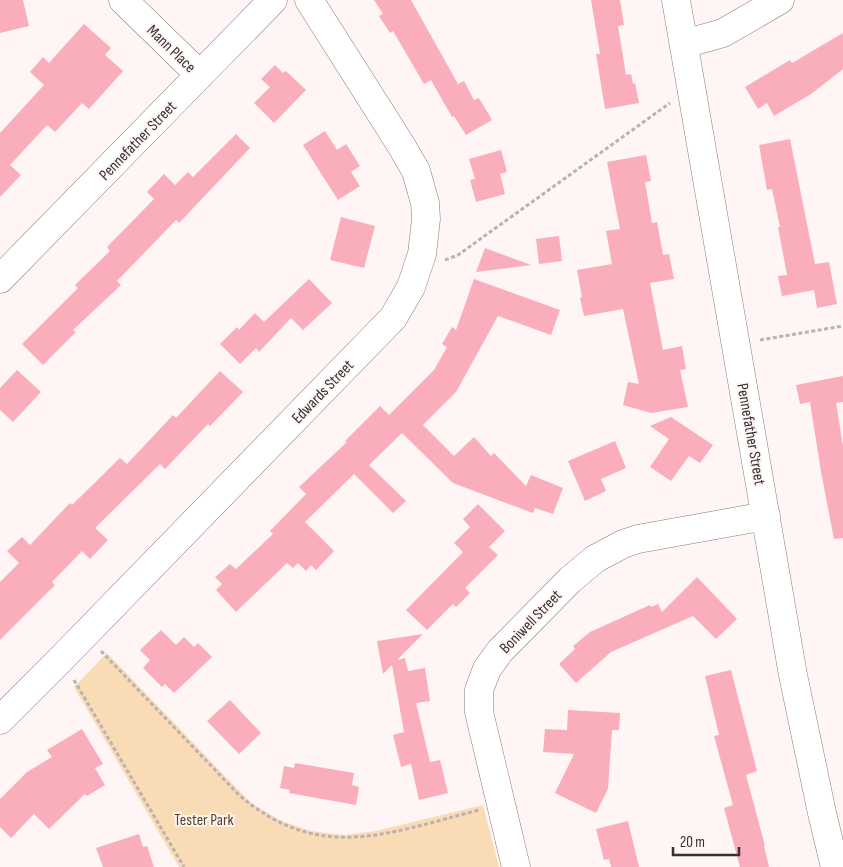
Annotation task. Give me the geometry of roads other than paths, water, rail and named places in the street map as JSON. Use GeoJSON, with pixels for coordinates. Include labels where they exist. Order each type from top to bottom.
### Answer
{"type":"FeatureCollection","features":[{"type":"Feature","properties":{"kind":"street","name":"Mann Place"},"geometry":{"type":"LineString","coordinates":[[123,0],[200,75]]}},
{"type":"Feature","properties":{"kind":"street","name":"Pennefather Street"},"geometry":{"type":"LineString","coordinates":[[0,279],[273,0]]}},
{"type":"Feature","properties":{"kind":"street","name":"Edwards Street"},"geometry":{"type":"LineString","coordinates":[[0,720],[393,318],[411,287],[422,254],[426,219],[425,203],[416,172],[401,145],[309,0]]}},
{"type":"Feature","properties":{"kind":"street","name":"Pennefather Street"},"geometry":{"type":"LineString","coordinates":[[676,0],[793,675],[822,813],[836,867]]}},
{"type":"Feature","properties":{"kind":"street"},"geometry":{"type":"LineString","coordinates":[[684,44],[723,34],[780,0]]}},
{"type":"Feature","properties":{"kind":"street","name":"Boniwell Street"},"geometry":{"type":"LineString","coordinates":[[516,867],[478,712],[480,690],[487,669],[500,651],[570,580],[595,559],[623,544],[638,539],[766,516]]}},
{"type":"Feature","properties":{"kind":"park label","name":"Tester Park"},"geometry":{"type":"Point","coordinates":[204,819]}}]}
